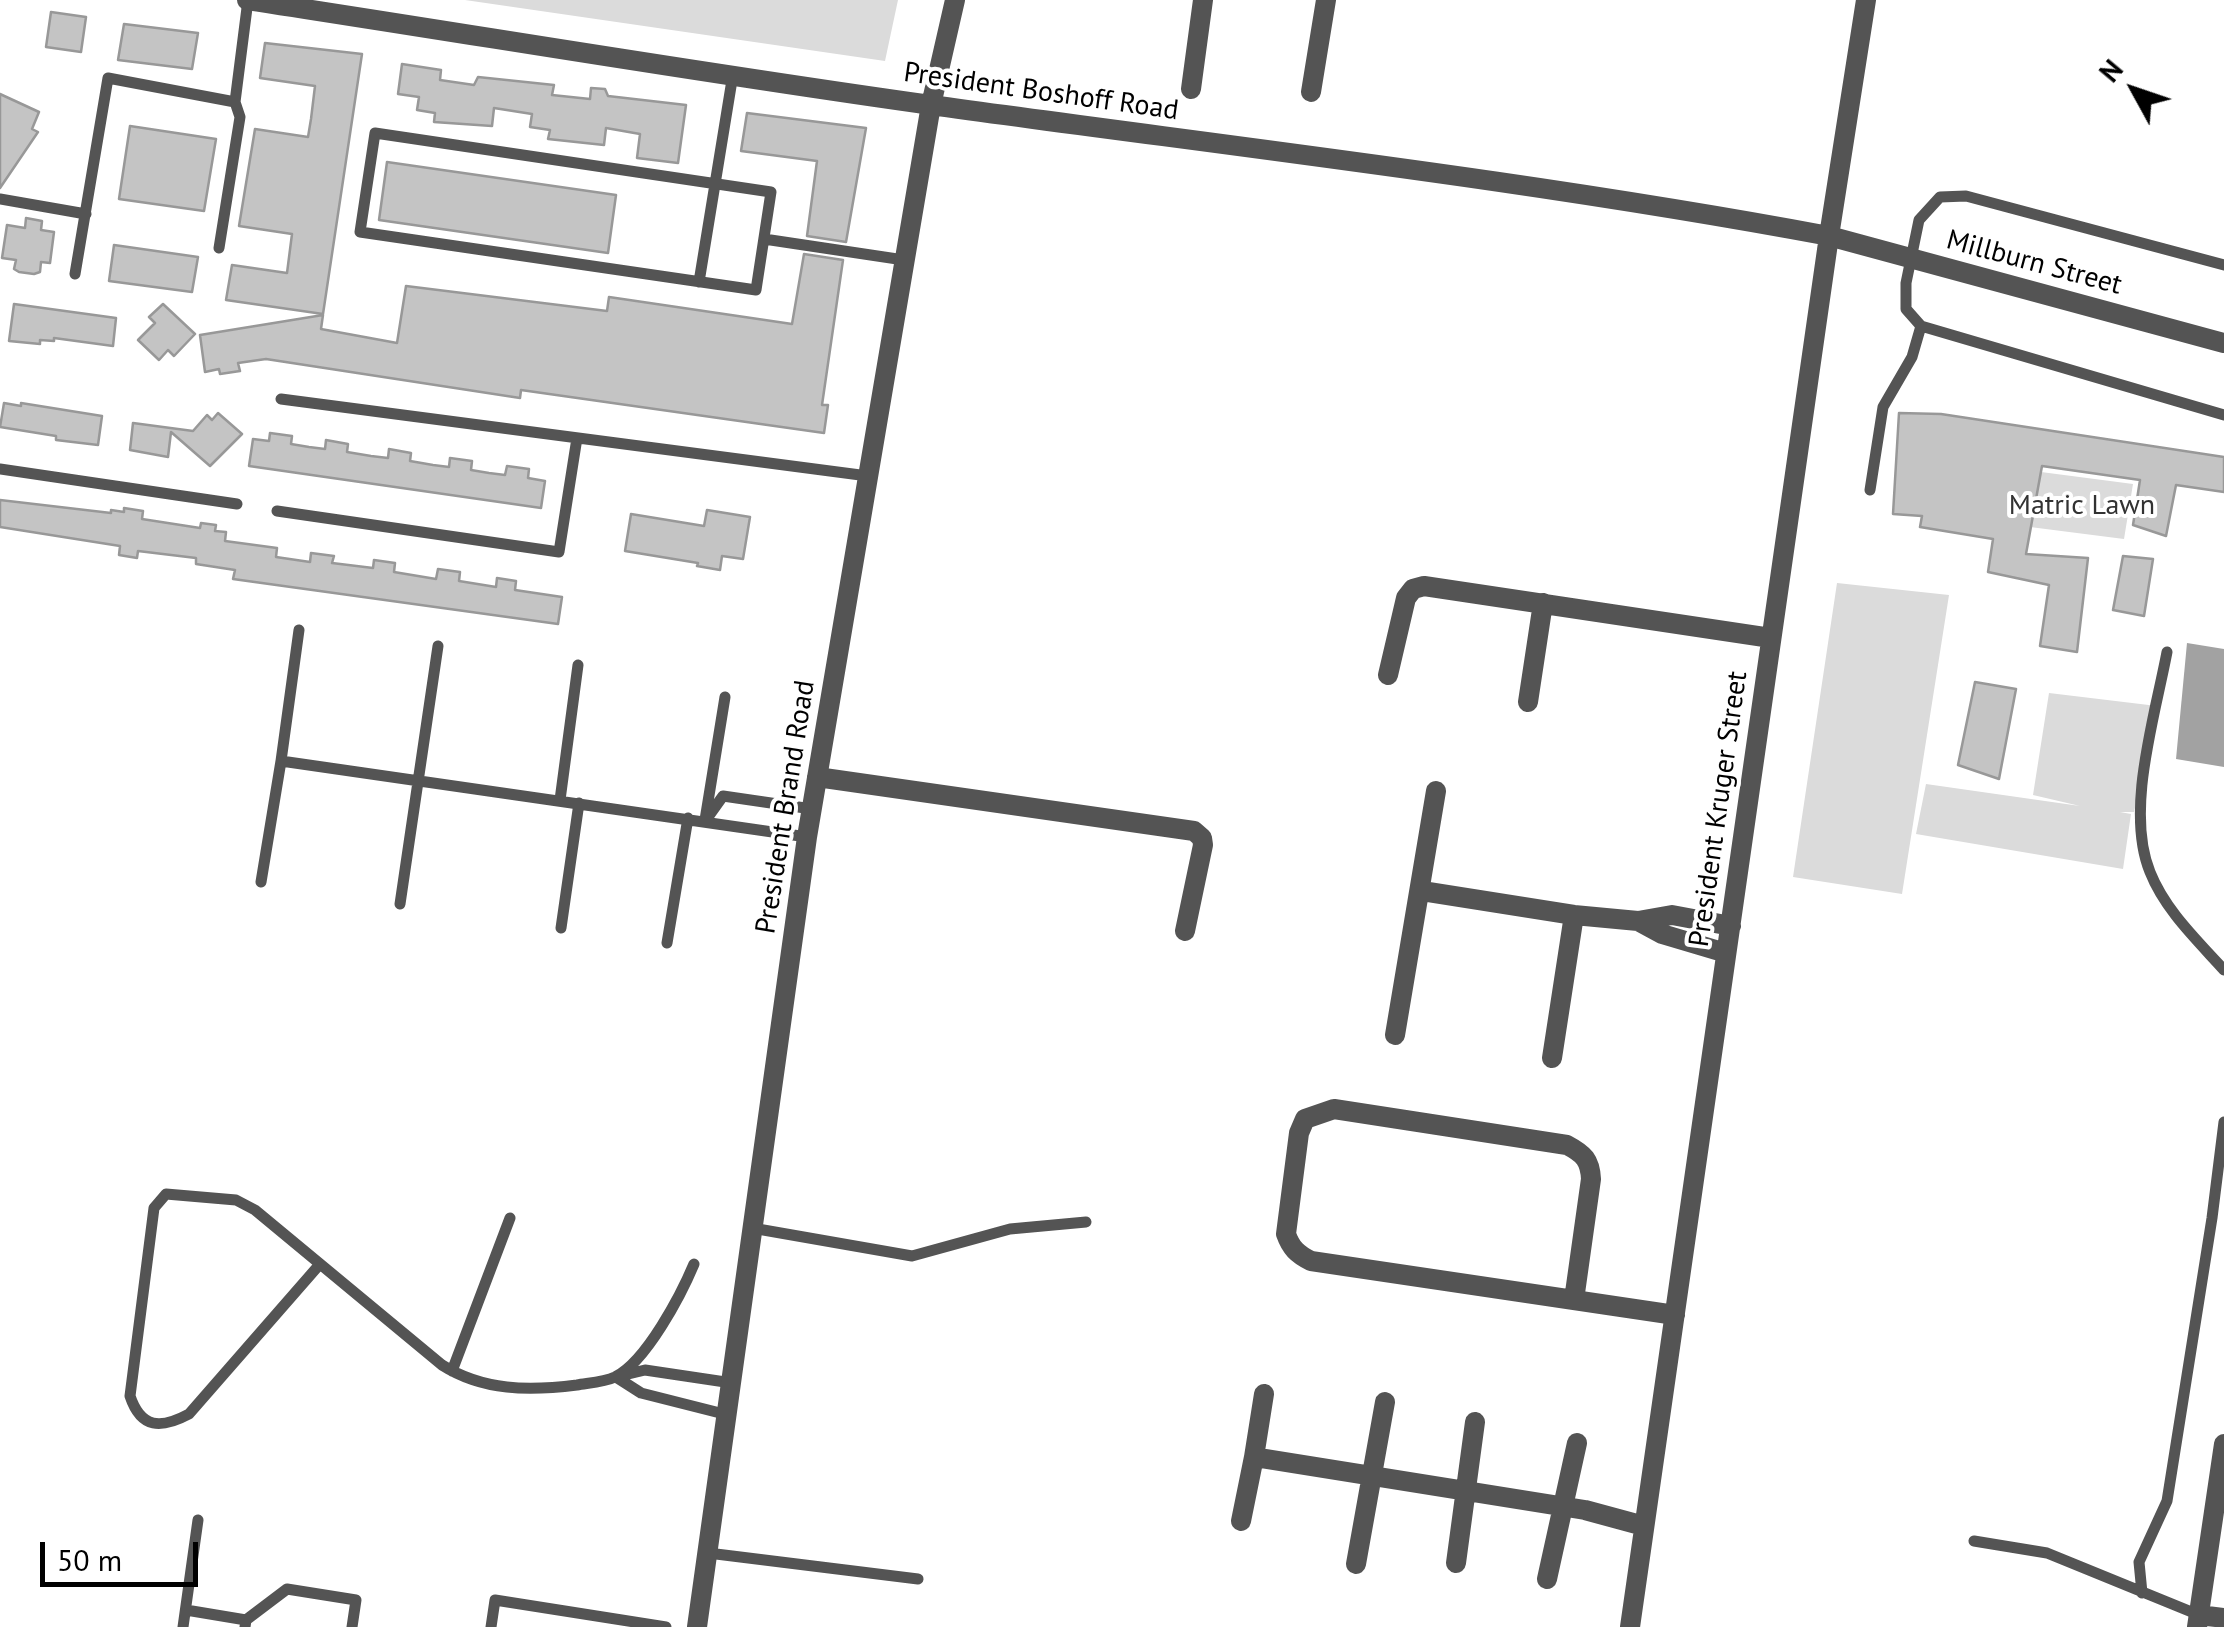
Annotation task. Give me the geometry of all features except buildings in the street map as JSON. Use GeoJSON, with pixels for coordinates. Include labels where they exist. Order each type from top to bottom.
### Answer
{"type":"FeatureCollection","features":[{"type":"Feature","properties":{"kind":"street","name":"President Boshoff Road"},"geometry":{"type":"LineString","coordinates":[[247,0],[931,105],[1664,207],[1829,236]]}},
{"type":"Feature","properties":{"kind":"street","name":"President Brand Road"},"geometry":{"type":"LineString","coordinates":[[697,1627],[807,837],[931,105],[955,0]]}},
{"type":"Feature","properties":{"kind":"street"},"geometry":{"type":"LineString","coordinates":[[1191,89],[1203,0]]}},
{"type":"Feature","properties":{"kind":"street"},"geometry":{"type":"LineString","coordinates":[[1311,92],[1326,0]]}},
{"type":"Feature","properties":{"kind":"street","name":"President Kruger Street"},"geometry":{"type":"LineString","coordinates":[[1630,1627],[1866,0]]}},
{"type":"Feature","properties":{"kind":"street","name":"Millburn Street"},"geometry":{"type":"LineString","coordinates":[[1829,236],[2224,344]]}},
{"type":"Feature","properties":{"kind":"street"},"geometry":{"type":"LineString","coordinates":[[1388,675],[1406,598],[1414,588],[1424,586],[1772,638]]}},
{"type":"Feature","properties":{"kind":"street"},"geometry":{"type":"LineString","coordinates":[[1528,702],[1543,604]]}},
{"type":"Feature","properties":{"kind":"street"},"geometry":{"type":"LineString","coordinates":[[817,777],[1194,831],[1204,845],[1185,932]]}},
{"type":"Feature","properties":{"kind":"street"},"geometry":{"type":"LineString","coordinates":[[1395,1035],[1436,791]]}},
{"type":"Feature","properties":{"kind":"street"},"geometry":{"type":"LineString","coordinates":[[1422,891],[1574,915],[1638,922],[1672,915],[1730,926]]}},
{"type":"Feature","properties":{"kind":"street"},"geometry":{"type":"LineString","coordinates":[[1552,1058],[1574,915]]}},
{"type":"Feature","properties":{"kind":"street"},"geometry":{"type":"LineString","coordinates":[[1638,922],[1662,934],[1726,953]]}},
{"type":"Feature","properties":{"kind":"street"},"geometry":{"type":"LineString","coordinates":[[1574,1300],[1591,1179],[1590,1162],[1583,1154],[1568,1145],[1334,1109],[1305,1120],[1299,1133],[1286,1234],[1290,1247],[1310,1261],[1674,1316]]}},
{"type":"Feature","properties":{"kind":"street"},"geometry":{"type":"LineString","coordinates":[[1241,1521],[1264,1394]]}},
{"type":"Feature","properties":{"kind":"street"},"geometry":{"type":"LineString","coordinates":[[1356,1564],[1385,1402]]}},
{"type":"Feature","properties":{"kind":"street"},"geometry":{"type":"LineString","coordinates":[[1456,1563],[1475,1422]]}},
{"type":"Feature","properties":{"kind":"street"},"geometry":{"type":"LineString","coordinates":[[1547,1579],[1577,1443]]}},
{"type":"Feature","properties":{"kind":"street"},"geometry":{"type":"LineString","coordinates":[[2224,1444],[2198,1621],[2224,1618]]}},
{"type":"Feature","properties":{"kind":"street"},"geometry":{"type":"LineString","coordinates":[[1254,1456],[1563,1506],[1644,1526]]}},
{"type":"Feature","properties":{"kind":"lane"},"geometry":{"type":"LineString","coordinates":[[219,248],[240,117],[234,102],[247,0]]}},
{"type":"Feature","properties":{"kind":"lane"},"geometry":{"type":"LineString","coordinates":[[699,282],[733,74]]}},
{"type":"Feature","properties":{"kind":"lane"},"geometry":{"type":"LineString","coordinates":[[75,274],[108,78],[234,102]]}},
{"type":"Feature","properties":{"kind":"lane"},"geometry":{"type":"LineString","coordinates":[[375,133],[715,183],[771,192],[756,290],[360,232],[375,133]]}},
{"type":"Feature","properties":{"kind":"lane"},"geometry":{"type":"LineString","coordinates":[[2224,265],[1966,196],[1940,197],[1919,220],[1904,298],[1911,317],[1921,326],[2224,415]]}},
{"type":"Feature","properties":{"kind":"lane"},"geometry":{"type":"LineString","coordinates":[[0,199],[86,214]]}},
{"type":"Feature","properties":{"kind":"lane"},"geometry":{"type":"LineString","coordinates":[[764,239],[904,260]]}},
{"type":"Feature","properties":{"kind":"lane"},"geometry":{"type":"LineString","coordinates":[[1870,490],[1883,407],[1912,356],[1921,326]]}},
{"type":"Feature","properties":{"kind":"lane"},"geometry":{"type":"LineString","coordinates":[[281,399],[868,476]]}},
{"type":"Feature","properties":{"kind":"lane"},"geometry":{"type":"LineString","coordinates":[[277,511],[560,552],[577,438]]}},
{"type":"Feature","properties":{"kind":"lane"},"geometry":{"type":"LineString","coordinates":[[0,469],[238,504]]}},
{"type":"Feature","properties":{"kind":"lane"},"geometry":{"type":"LineString","coordinates":[[262,882],[299,630]]}},
{"type":"Feature","properties":{"kind":"lane"},"geometry":{"type":"LineString","coordinates":[[400,904],[438,646]]}},
{"type":"Feature","properties":{"kind":"lane"},"geometry":{"type":"LineString","coordinates":[[2166,652],[2144,780],[2142,841],[2149,870],[2162,895],[2224,970]]}},
{"type":"Feature","properties":{"kind":"lane"},"geometry":{"type":"LineString","coordinates":[[560,800],[578,665]]}},
{"type":"Feature","properties":{"kind":"lane"},"geometry":{"type":"LineString","coordinates":[[705,820],[725,697]]}},
{"type":"Feature","properties":{"kind":"lane"},"geometry":{"type":"LineString","coordinates":[[281,761],[807,837]]}},
{"type":"Feature","properties":{"kind":"lane"},"geometry":{"type":"LineString","coordinates":[[705,820],[723,796],[812,809]]}},
{"type":"Feature","properties":{"kind":"lane"},"geometry":{"type":"LineString","coordinates":[[561,928],[579,802]]}},
{"type":"Feature","properties":{"kind":"lane"},"geometry":{"type":"LineString","coordinates":[[667,944],[688,818]]}},
{"type":"Feature","properties":{"kind":"lane"},"geometry":{"type":"LineString","coordinates":[[2142,1593],[2138,1562],[2168,1500],[2224,1122]]}},
{"type":"Feature","properties":{"kind":"lane"},"geometry":{"type":"LineString","coordinates":[[320,1264],[189,1414],[163,1424],[144,1421],[135,1411],[130,1396],[154,1208],[166,1194],[236,1200],[255,1210],[463,1378],[498,1387],[544,1389],[645,1370],[732,1383]]}},
{"type":"Feature","properties":{"kind":"lane"},"geometry":{"type":"LineString","coordinates":[[452,1371],[510,1218]]}},
{"type":"Feature","properties":{"kind":"lane"},"geometry":{"type":"LineString","coordinates":[[752,1228],[912,1256],[1010,1229],[1086,1222]]}},
{"type":"Feature","properties":{"kind":"lane"},"geometry":{"type":"LineString","coordinates":[[616,1377],[657,1333],[679,1299],[694,1264]]}},
{"type":"Feature","properties":{"kind":"lane"},"geometry":{"type":"LineString","coordinates":[[616,1377],[641,1393],[728,1414]]}},
{"type":"Feature","properties":{"kind":"lane"},"geometry":{"type":"LineString","coordinates":[[183,1627],[198,1520]]}},
{"type":"Feature","properties":{"kind":"lane"},"geometry":{"type":"LineString","coordinates":[[1974,1540],[2047,1553],[2198,1621]]}},
{"type":"Feature","properties":{"kind":"lane"},"geometry":{"type":"LineString","coordinates":[[708,1553],[918,1580]]}},
{"type":"Feature","properties":{"kind":"lane"},"geometry":{"type":"LineString","coordinates":[[186,1610],[246,1623],[287,1590],[356,1600],[352,1627]]}},
{"type":"Feature","properties":{"kind":"lane"},"geometry":{"type":"LineString","coordinates":[[490,1627],[495,1600],[666,1627]]}},
{"type":"Feature","properties":{"kind":"green space"},"geometry":{"type":"Polygon","coordinates":[[[465,0],[898,0],[885,61],[465,0]]]}},
{"type":"Feature","properties":{"kind":"green space","name":"Matric Lawn"},"geometry":{"type":"Polygon","coordinates":[[[2041,472],[2133,484],[2124,539],[2030,527],[2041,472]]]}},
{"type":"Feature","properties":{"kind":"green space"},"geometry":{"type":"Polygon","coordinates":[[[1837,583],[1949,595],[1902,894],[1793,877],[1837,583]]]}},
{"type":"Feature","properties":{"kind":"green space"},"geometry":{"type":"Polygon","coordinates":[[[2049,693],[2157,706],[2134,812],[2120,812],[2131,814],[2123,869],[1916,834],[1926,784],[2080,806],[2033,795],[2049,693]]]}},
{"type":"Feature","properties":{"kind":"shaded area"},"geometry":{"type":"Polygon","coordinates":[[[2187,643],[2224,649],[2224,767],[2176,759],[2187,643]]]}}]}
